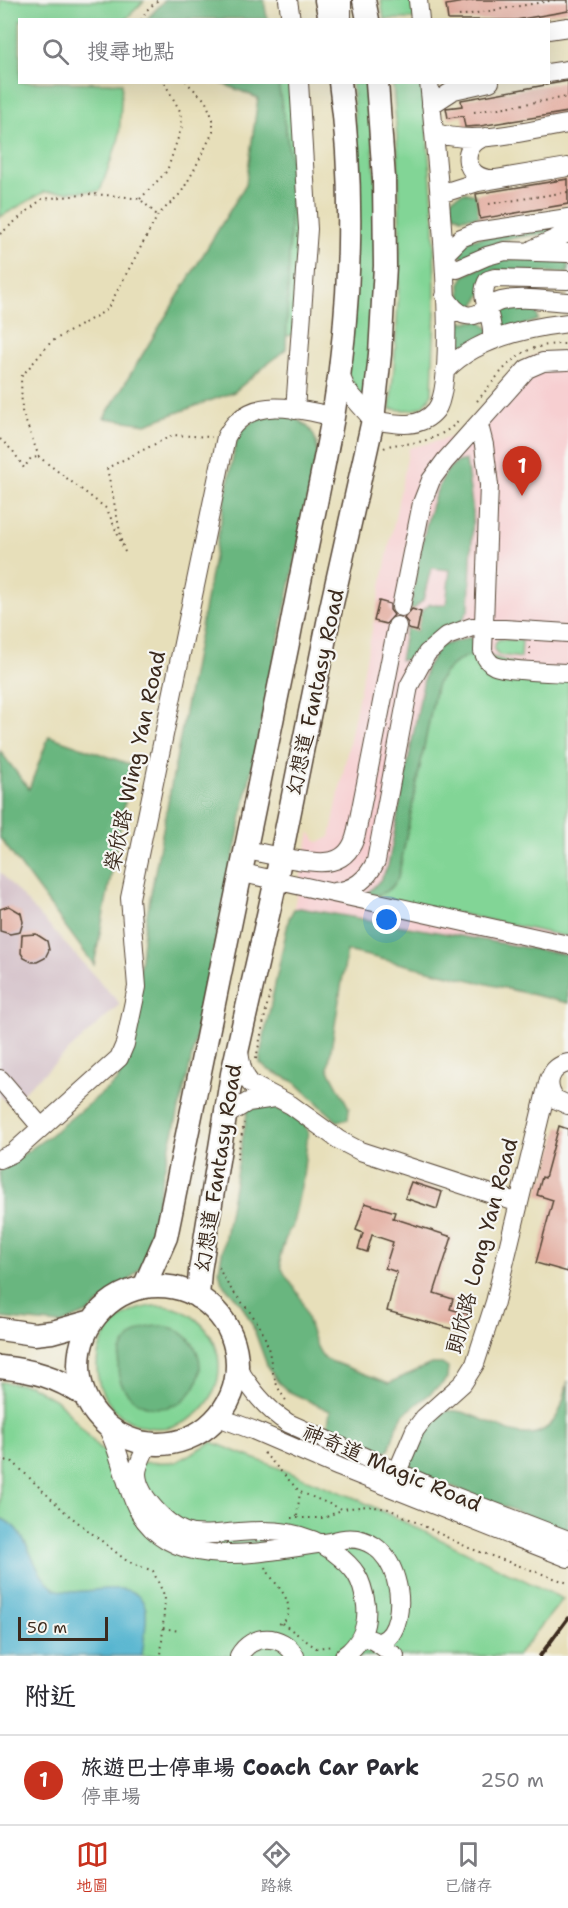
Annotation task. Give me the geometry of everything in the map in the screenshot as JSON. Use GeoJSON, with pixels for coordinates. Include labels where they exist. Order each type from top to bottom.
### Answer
{"type":"FeatureCollection","features":[{"type":"Feature","properties":{"kind":"main road"},"geometry":{"type":"LineString","coordinates":[[326,0],[330,18]]}},
{"type":"Feature","properties":{"kind":"main road"},"geometry":{"type":"LineString","coordinates":[[364,0],[368,18]]}},
{"type":"Feature","properties":{"kind":"main road","name":"幻想道 Fantasy Road"},"geometry":{"type":"LineString","coordinates":[[144,1287],[166,1237],[248,850],[333,416],[346,292],[348,225],[340,84]]}},
{"type":"Feature","properties":{"kind":"main road","name":"幻想道 Fantasy Road"},"geometry":{"type":"LineString","coordinates":[[198,1297],[200,1271],[225,1116],[238,1049],[373,420],[383,310],[385,234],[384,178],[376,84]]}},
{"type":"Feature","properties":{"kind":"main road"},"geometry":{"type":"LineString","coordinates":[[159,1286],[183,1290],[198,1297],[219,1315],[229,1330],[235,1348],[237,1367],[234,1385],[228,1402],[218,1417],[201,1432],[181,1441],[165,1444],[148,1444],[123,1437],[107,1426],[96,1415],[84,1395],[80,1380],[81,1345],[92,1321],[116,1298],[144,1287],[159,1286]]}},
{"type":"Feature","properties":{"kind":"main road"},"geometry":{"type":"LineString","coordinates":[[0,1329],[34,1334],[52,1332],[92,1321]]}},
{"type":"Feature","properties":{"kind":"main road"},"geometry":{"type":"LineString","coordinates":[[0,1367],[32,1370],[66,1383],[84,1395]]}},
{"type":"Feature","properties":{"kind":"street"},"geometry":{"type":"LineString","coordinates":[[288,0],[291,18]]}},
{"type":"Feature","properties":{"kind":"street"},"geometry":{"type":"LineString","coordinates":[[342,0],[342,18]]}},
{"type":"Feature","properties":{"kind":"street"},"geometry":{"type":"LineString","coordinates":[[418,0],[420,18]]}},
{"type":"Feature","properties":{"kind":"street"},"geometry":{"type":"LineString","coordinates":[[550,30],[568,27]]}},
{"type":"Feature","properties":{"kind":"street"},"geometry":{"type":"LineString","coordinates":[[550,73],[568,70]]}},
{"type":"Feature","properties":{"kind":"street"},"geometry":{"type":"LineString","coordinates":[[296,410],[308,229],[299,84]]}},
{"type":"Feature","properties":{"kind":"street"},"geometry":{"type":"LineString","coordinates":[[348,84],[357,195],[348,225]]}},
{"type":"Feature","properties":{"kind":"street"},"geometry":{"type":"LineString","coordinates":[[339,372],[346,389],[373,420],[406,425],[426,419],[437,409],[444,396],[444,255],[429,84]]}},
{"type":"Feature","properties":{"kind":"street"},"geometry":{"type":"LineString","coordinates":[[431,105],[454,90],[474,84]]}},
{"type":"Feature","properties":{"kind":"street"},"geometry":{"type":"LineString","coordinates":[[434,132],[462,139],[568,124]]}},
{"type":"Feature","properties":{"kind":"street"},"geometry":{"type":"LineString","coordinates":[[485,137],[479,139],[471,147],[467,159],[475,175],[492,179]]}},
{"type":"Feature","properties":{"kind":"street"},"geometry":{"type":"LineString","coordinates":[[440,200],[465,185],[568,167]]}},
{"type":"Feature","properties":{"kind":"street"},"geometry":{"type":"LineString","coordinates":[[440,200],[449,221],[465,226],[568,211]]}},
{"type":"Feature","properties":{"kind":"street"},"geometry":{"type":"LineString","coordinates":[[444,255],[454,243],[476,232],[568,218]]}},
{"type":"Feature","properties":{"kind":"street"},"geometry":{"type":"LineString","coordinates":[[528,251],[568,233]]}},
{"type":"Feature","properties":{"kind":"street"},"geometry":{"type":"LineString","coordinates":[[444,255],[447,263],[457,269],[495,253],[514,250],[568,250]]}},
{"type":"Feature","properties":{"kind":"street"},"geometry":{"type":"LineString","coordinates":[[491,341],[492,321],[485,309],[485,288],[488,280],[492,278],[568,280]]}},
{"type":"Feature","properties":{"kind":"street"},"geometry":{"type":"LineString","coordinates":[[445,296],[456,310],[466,315],[476,315],[503,301],[568,302]]}},
{"type":"Feature","properties":{"kind":"street"},"geometry":{"type":"LineString","coordinates":[[532,301],[539,306],[542,315],[538,327]]}},
{"type":"Feature","properties":{"kind":"street"},"geometry":{"type":"LineString","coordinates":[[445,371],[463,354],[491,341],[538,327],[568,323]]}},
{"type":"Feature","properties":{"kind":"street"},"geometry":{"type":"LineString","coordinates":[[401,607],[426,491],[471,421],[527,369],[543,362],[568,361]]}},
{"type":"Feature","properties":{"kind":"street"},"geometry":{"type":"LineString","coordinates":[[226,437],[236,422],[261,409],[277,407],[333,416]]}},
{"type":"Feature","properties":{"kind":"street"},"geometry":{"type":"LineString","coordinates":[[471,421],[484,444],[489,485],[483,651],[485,657],[494,665],[568,673]]}},
{"type":"Feature","properties":{"kind":"street","name":"榮欣路 Wing Yan Road"},"geometry":{"type":"LineString","coordinates":[[0,1159],[13,1153],[119,1058],[125,1044],[137,987],[130,898],[226,437]]}},
{"type":"Feature","properties":{"kind":"street"},"geometry":{"type":"LineString","coordinates":[[248,850],[324,863],[344,855],[352,846],[397,626]]}},
{"type":"Feature","properties":{"kind":"street"},"geometry":{"type":"LineString","coordinates":[[334,892],[355,887],[364,880],[376,861],[409,686],[427,652],[436,643],[459,630],[485,627],[568,633]]}},
{"type":"Feature","properties":{"kind":"street"},"geometry":{"type":"LineString","coordinates":[[389,668],[402,666],[414,676]]}},
{"type":"Feature","properties":{"kind":"street"},"geometry":{"type":"LineString","coordinates":[[243,873],[568,945]]}},
{"type":"Feature","properties":{"kind":"street"},"geometry":{"type":"LineString","coordinates":[[238,1049],[245,1078],[255,1087],[291,1105],[339,1140],[360,1151],[519,1203]]}},
{"type":"Feature","properties":{"kind":"street"},"geometry":{"type":"LineString","coordinates":[[567,1105],[552,1095],[549,1079],[555,1068],[568,1063]]}},
{"type":"Feature","properties":{"kind":"street"},"geometry":{"type":"LineString","coordinates":[[0,1079],[41,1127]]}},
{"type":"Feature","properties":{"kind":"street","name":"朗欣路 Long Yan Road"},"geometry":{"type":"LineString","coordinates":[[398,1472],[415,1430],[424,1418],[464,1383],[475,1364],[495,1302],[549,1079]]}},
{"type":"Feature","properties":{"kind":"street"},"geometry":{"type":"LineString","coordinates":[[225,1116],[248,1102],[275,1098]]}},
{"type":"Feature","properties":{"kind":"street"},"geometry":{"type":"LineString","coordinates":[[542,1114],[555,1105],[567,1105]]}},
{"type":"Feature","properties":{"kind":"street","name":"神奇道 Magic Road"},"geometry":{"type":"LineString","coordinates":[[237,1367],[261,1401],[278,1416],[299,1428],[398,1472],[568,1540]]}},
{"type":"Feature","properties":{"kind":"street","name":"神奇道 Magic Road"},"geometry":{"type":"LineString","coordinates":[[218,1417],[568,1558]]}},
{"type":"Feature","properties":{"kind":"street"},"geometry":{"type":"LineString","coordinates":[[107,1426],[116,1443],[124,1478],[131,1496],[146,1523],[175,1545],[203,1553],[263,1550],[348,1538],[364,1540],[375,1546],[390,1566],[397,1586],[395,1628],[392,1634],[380,1642]]}},
{"type":"Feature","properties":{"kind":"street"},"geometry":{"type":"LineString","coordinates":[[148,1444],[137,1471],[138,1482],[149,1502],[181,1530],[201,1534],[277,1531],[295,1533],[322,1543],[352,1566],[358,1576],[367,1618],[362,1635],[350,1652],[341,1651]]}},
{"type":"Feature","properties":{"kind":"street"},"geometry":{"type":"LineString","coordinates":[[362,1635],[380,1642],[387,1652],[395,1656]]}},
{"type":"Feature","properties":{"kind":"street"},"geometry":{"type":"LineString","coordinates":[[239,1656],[249,1643],[268,1638],[278,1640],[296,1655]]}},
{"type":"Feature","properties":{"kind":"path"},"geometry":{"type":"LineString","coordinates":[[142,18],[158,0]]}},
{"type":"Feature","properties":{"kind":"path"},"geometry":{"type":"LineString","coordinates":[[459,16],[555,0]]}},
{"type":"Feature","properties":{"kind":"path"},"geometry":{"type":"LineString","coordinates":[[140,199],[167,171],[182,126],[180,111],[165,84]]}},
{"type":"Feature","properties":{"kind":"path"},"geometry":{"type":"LineString","coordinates":[[188,84],[210,109],[213,132],[208,145],[181,193],[158,215],[107,310],[51,342],[21,377],[22,411],[39,457],[106,509],[125,552],[107,468],[173,435],[226,437]]}},
{"type":"Feature","properties":{"kind":"path"},"geometry":{"type":"LineString","coordinates":[[474,112],[568,97]]}},
{"type":"Feature","properties":{"kind":"path"},"geometry":{"type":"LineString","coordinates":[[489,204],[568,192]]}},
{"type":"Feature","properties":{"kind":"path"},"geometry":{"type":"LineString","coordinates":[[0,234],[42,199],[49,197],[91,194],[140,199],[158,215]]}},
{"type":"Feature","properties":{"kind":"path"},"geometry":{"type":"LineString","coordinates":[[477,401],[510,362],[524,351],[541,345],[568,344]]}},
{"type":"Feature","properties":{"kind":"path"},"geometry":{"type":"LineString","coordinates":[[382,450],[393,444],[419,442],[438,436],[471,421]]}},
{"type":"Feature","properties":{"kind":"path"},"geometry":{"type":"LineString","coordinates":[[0,439],[13,451],[24,468],[31,458],[39,457]]}},
{"type":"Feature","properties":{"kind":"path"},"geometry":{"type":"LineString","coordinates":[[532,644],[529,651],[534,656]]}},
{"type":"Feature","properties":{"kind":"path"},"geometry":{"type":"LineString","coordinates":[[253,1317],[263,1334],[274,1382],[288,1403]]}},
{"type":"Feature","properties":{"kind":"path"},"geometry":{"type":"LineString","coordinates":[[264,1453],[300,1492],[297,1517]]}},
{"type":"Feature","properties":{"kind":"path"},"geometry":{"type":"LineString","coordinates":[[0,1459],[12,1462],[66,1513],[127,1561],[153,1571],[165,1597],[161,1656]]}},
{"type":"Feature","properties":{"kind":"path","name":"神奇道 Magic Road"},"geometry":{"type":"LineString","coordinates":[[300,1492],[342,1509],[367,1506],[388,1509],[469,1548],[568,1583]]}},
{"type":"Feature","properties":{"kind":"path"},"geometry":{"type":"LineString","coordinates":[[288,1519],[324,1518],[342,1509]]}},
{"type":"Feature","properties":{"kind":"path"},"geometry":{"type":"LineString","coordinates":[[263,1550],[268,1571],[284,1592],[288,1604],[288,1617],[278,1625]]}},
{"type":"Feature","properties":{"kind":"path"},"geometry":{"type":"LineString","coordinates":[[282,1623],[316,1648],[341,1651]]}},
{"type":"Feature","properties":{"kind":"path"},"geometry":{"type":"LineString","coordinates":[[163,1628],[179,1631]]}},
{"type":"Feature","properties":{"kind":"shaded area"},"geometry":{"type":"Polygon","coordinates":[[[568,352],[568,965],[291,921],[310,832],[316,841],[320,842],[330,837],[409,448],[457,436],[516,368],[528,358],[542,353],[568,352]]]}},
{"type":"Feature","properties":{"kind":"shaded area"},"geometry":{"type":"Polygon","coordinates":[[[0,872],[120,1004],[9,1105],[0,1095],[0,872]]]}},
{"type":"Feature","properties":{"kind":"green space"},"geometry":{"type":"Polygon","coordinates":[[[0,0],[144,1],[127,18],[18,18],[18,84],[122,84],[119,138],[100,191],[44,192],[0,217],[0,0]]]}},
{"type":"Feature","properties":{"kind":"green space"},"geometry":{"type":"Polygon","coordinates":[[[165,0],[264,0],[267,18],[148,18],[165,0]]]}},
{"type":"Feature","properties":{"kind":"green space"},"geometry":{"type":"Polygon","coordinates":[[[381,0],[412,0],[415,18],[384,18],[381,0]]]}},
{"type":"Feature","properties":{"kind":"green space"},"geometry":{"type":"Polygon","coordinates":[[[223,84],[278,84],[292,170],[286,349],[234,392],[146,424],[104,418],[246,184],[258,98],[223,84]]]}},
{"type":"Feature","properties":{"kind":"green space"},"geometry":{"type":"Polygon","coordinates":[[[278,84],[295,84],[301,170],[297,334],[286,336],[292,170],[278,84]]]}},
{"type":"Feature","properties":{"kind":"green space"},"geometry":{"type":"Polygon","coordinates":[[[352,84],[369,84],[378,223],[368,401],[363,402],[347,372],[354,220],[361,195],[352,84]]]}},
{"type":"Feature","properties":{"kind":"green space"},"geometry":{"type":"Polygon","coordinates":[[[393,84],[423,84],[434,219],[435,306],[432,393],[425,404],[410,410],[390,409],[397,326],[400,246],[393,84]]]}},
{"type":"Feature","properties":{"kind":"green space"},"geometry":{"type":"Polygon","coordinates":[[[464,192],[476,195],[480,216],[461,218],[454,214],[450,202],[452,198],[464,192]]]}},
{"type":"Feature","properties":{"kind":"green space"},"geometry":{"type":"Polygon","coordinates":[[[568,221],[568,230],[502,240],[469,258],[463,258],[458,252],[463,241],[568,221]]]}},
{"type":"Feature","properties":{"kind":"green space"},"geometry":{"type":"Polygon","coordinates":[[[568,258],[568,273],[494,270],[473,309],[461,305],[460,284],[464,276],[497,259],[568,258]]]}},
{"type":"Feature","properties":{"kind":"green space"},"geometry":{"type":"Polygon","coordinates":[[[536,309],[538,320],[498,334],[497,316],[501,310],[536,309]]]}},
{"type":"Feature","properties":{"kind":"green space"},"geometry":{"type":"Polygon","coordinates":[[[481,321],[491,331],[459,352],[460,322],[481,321]]]}},
{"type":"Feature","properties":{"kind":"green space"},"geometry":{"type":"Polygon","coordinates":[[[285,414],[299,420],[309,428],[315,440],[317,455],[189,1070],[163,1173],[146,1261],[120,1291],[102,1301],[89,1312],[61,1324],[0,1318],[0,1171],[49,1136],[117,1081],[131,1048],[144,930],[235,446],[240,431],[260,417],[285,414]]]}},
{"type":"Feature","properties":{"kind":"green space"},"geometry":{"type":"Polygon","coordinates":[[[466,460],[473,513],[469,608],[461,623],[430,638],[409,659],[400,660],[406,628],[417,631],[421,612],[430,604],[446,605],[450,570],[431,568],[423,600],[413,610],[410,609],[431,506],[447,471],[457,462],[466,460]]]}},
{"type":"Feature","properties":{"kind":"green space"},"geometry":{"type":"Polygon","coordinates":[[[471,637],[478,653],[464,657],[453,664],[436,686],[398,878],[385,892],[366,895],[382,878],[388,866],[426,668],[440,646],[471,637]]]}},
{"type":"Feature","properties":{"kind":"green space"},"geometry":{"type":"Polygon","coordinates":[[[499,639],[522,640],[521,658],[498,655],[494,649],[499,639]]]}},
{"type":"Feature","properties":{"kind":"green space"},"geometry":{"type":"Polygon","coordinates":[[[478,653],[568,678],[568,937],[377,896],[398,878],[436,686],[453,664],[464,657],[478,653]]]}},
{"type":"Feature","properties":{"kind":"green space"},"geometry":{"type":"Polygon","coordinates":[[[49,736],[132,765],[94,965],[0,838],[0,751],[29,789],[49,736]]]}},
{"type":"Feature","properties":{"kind":"green space"},"geometry":{"type":"Polygon","coordinates":[[[300,908],[568,955],[568,1003],[347,951],[328,1068],[349,1108],[348,1119],[337,1121],[295,1082],[269,1070],[260,1063],[289,918],[294,909],[300,908]]]}},
{"type":"Feature","properties":{"kind":"green space"},"geometry":{"type":"Polygon","coordinates":[[[273,1106],[297,1119],[308,1131],[303,1177],[292,1228],[288,1231],[281,1251],[280,1263],[299,1295],[320,1352],[325,1359],[389,1383],[431,1364],[442,1364],[448,1368],[447,1378],[442,1384],[403,1415],[389,1450],[377,1457],[327,1431],[330,1411],[288,1391],[278,1382],[268,1368],[252,1324],[241,1304],[222,1283],[219,1270],[248,1108],[273,1106]]]}},
{"type":"Feature","properties":{"kind":"green space"},"geometry":{"type":"Polygon","coordinates":[[[158,1306],[181,1311],[201,1324],[214,1344],[219,1367],[214,1390],[201,1410],[181,1423],[158,1428],[135,1423],[115,1410],[102,1390],[97,1367],[102,1344],[115,1324],[135,1311],[158,1306]]]}},
{"type":"Feature","properties":{"kind":"green space"},"geometry":{"type":"Polygon","coordinates":[[[159,1326],[175,1329],[188,1338],[197,1351],[200,1367],[197,1383],[188,1396],[175,1405],[159,1408],[143,1405],[130,1396],[121,1383],[118,1367],[121,1351],[130,1338],[143,1329],[159,1326]]]}},
{"type":"Feature","properties":{"kind":"green space"},"geometry":{"type":"Polygon","coordinates":[[[568,1381],[568,1531],[409,1470],[409,1450],[439,1414],[452,1411],[466,1413],[498,1427],[530,1434],[544,1429],[557,1416],[568,1381]]]}},
{"type":"Feature","properties":{"kind":"green space"},"geometry":{"type":"Polygon","coordinates":[[[0,1382],[30,1385],[59,1402],[100,1449],[127,1463],[176,1462],[212,1442],[355,1498],[563,1599],[517,1656],[0,1656],[0,1382]]]}},
{"type":"Feature","properties":{"kind":"water"},"geometry":{"type":"Polygon","coordinates":[[[0,1518],[10,1523],[24,1539],[38,1569],[51,1586],[61,1591],[73,1592],[128,1590],[138,1596],[146,1611],[142,1656],[0,1656],[0,1518]]]}},
{"type":"Feature","properties":{"kind":"building"},"geometry":{"type":"Polygon","coordinates":[[[475,0],[568,0],[568,11],[528,18],[448,18],[446,5],[475,0]]]}},
{"type":"Feature","properties":{"kind":"building"},"geometry":{"type":"Polygon","coordinates":[[[568,81],[568,112],[465,127],[463,116],[448,118],[446,108],[462,106],[461,100],[568,81]]]}},
{"type":"Feature","properties":{"kind":"building"},"geometry":{"type":"Polygon","coordinates":[[[568,179],[568,204],[480,219],[476,194],[568,179]]]}},
{"type":"Feature","properties":{"kind":"building"},"geometry":{"type":"Polygon","coordinates":[[[379,601],[390,604],[390,610],[394,615],[386,624],[374,621],[379,601]]]}},
{"type":"Feature","properties":{"kind":"building"},"geometry":{"type":"Polygon","coordinates":[[[412,609],[421,612],[417,631],[408,629],[408,623],[404,618],[412,609]]]}},
{"type":"Feature","properties":{"kind":"building"},"geometry":{"type":"Polygon","coordinates":[[[9,906],[21,913],[23,922],[20,932],[10,934],[0,931],[0,909],[9,906]]]}},
{"type":"Feature","properties":{"kind":"building"},"geometry":{"type":"Polygon","coordinates":[[[36,934],[47,941],[49,950],[45,958],[32,962],[24,958],[21,953],[22,935],[36,934]]]}},
{"type":"Feature","properties":{"kind":"building"},"geometry":{"type":"Polygon","coordinates":[[[559,1126],[568,1129],[568,1272],[536,1263],[553,1200],[537,1195],[542,1177],[545,1178],[559,1126]]]}},
{"type":"Feature","properties":{"kind":"building"},"geometry":{"type":"Polygon","coordinates":[[[411,1182],[442,1192],[437,1209],[405,1198],[411,1182]]]}},
{"type":"Feature","properties":{"kind":"building"},"geometry":{"type":"Polygon","coordinates":[[[365,1203],[395,1212],[393,1218],[452,1237],[434,1293],[453,1299],[450,1309],[468,1314],[463,1332],[387,1311],[397,1272],[385,1268],[393,1242],[372,1235],[367,1252],[358,1249],[363,1233],[356,1230],[365,1203]]]}},
{"type":"Feature","properties":{"kind":"railway"},"geometry":{"type":"LineString","coordinates":[[540,1656],[568,1618]]}},
{"type":"Feature","properties":{"kind":"place","name":"旅遊巴士停車場 Coach Car Park"},"geometry":{"type":"Point","coordinates":[522,496]}}]}
